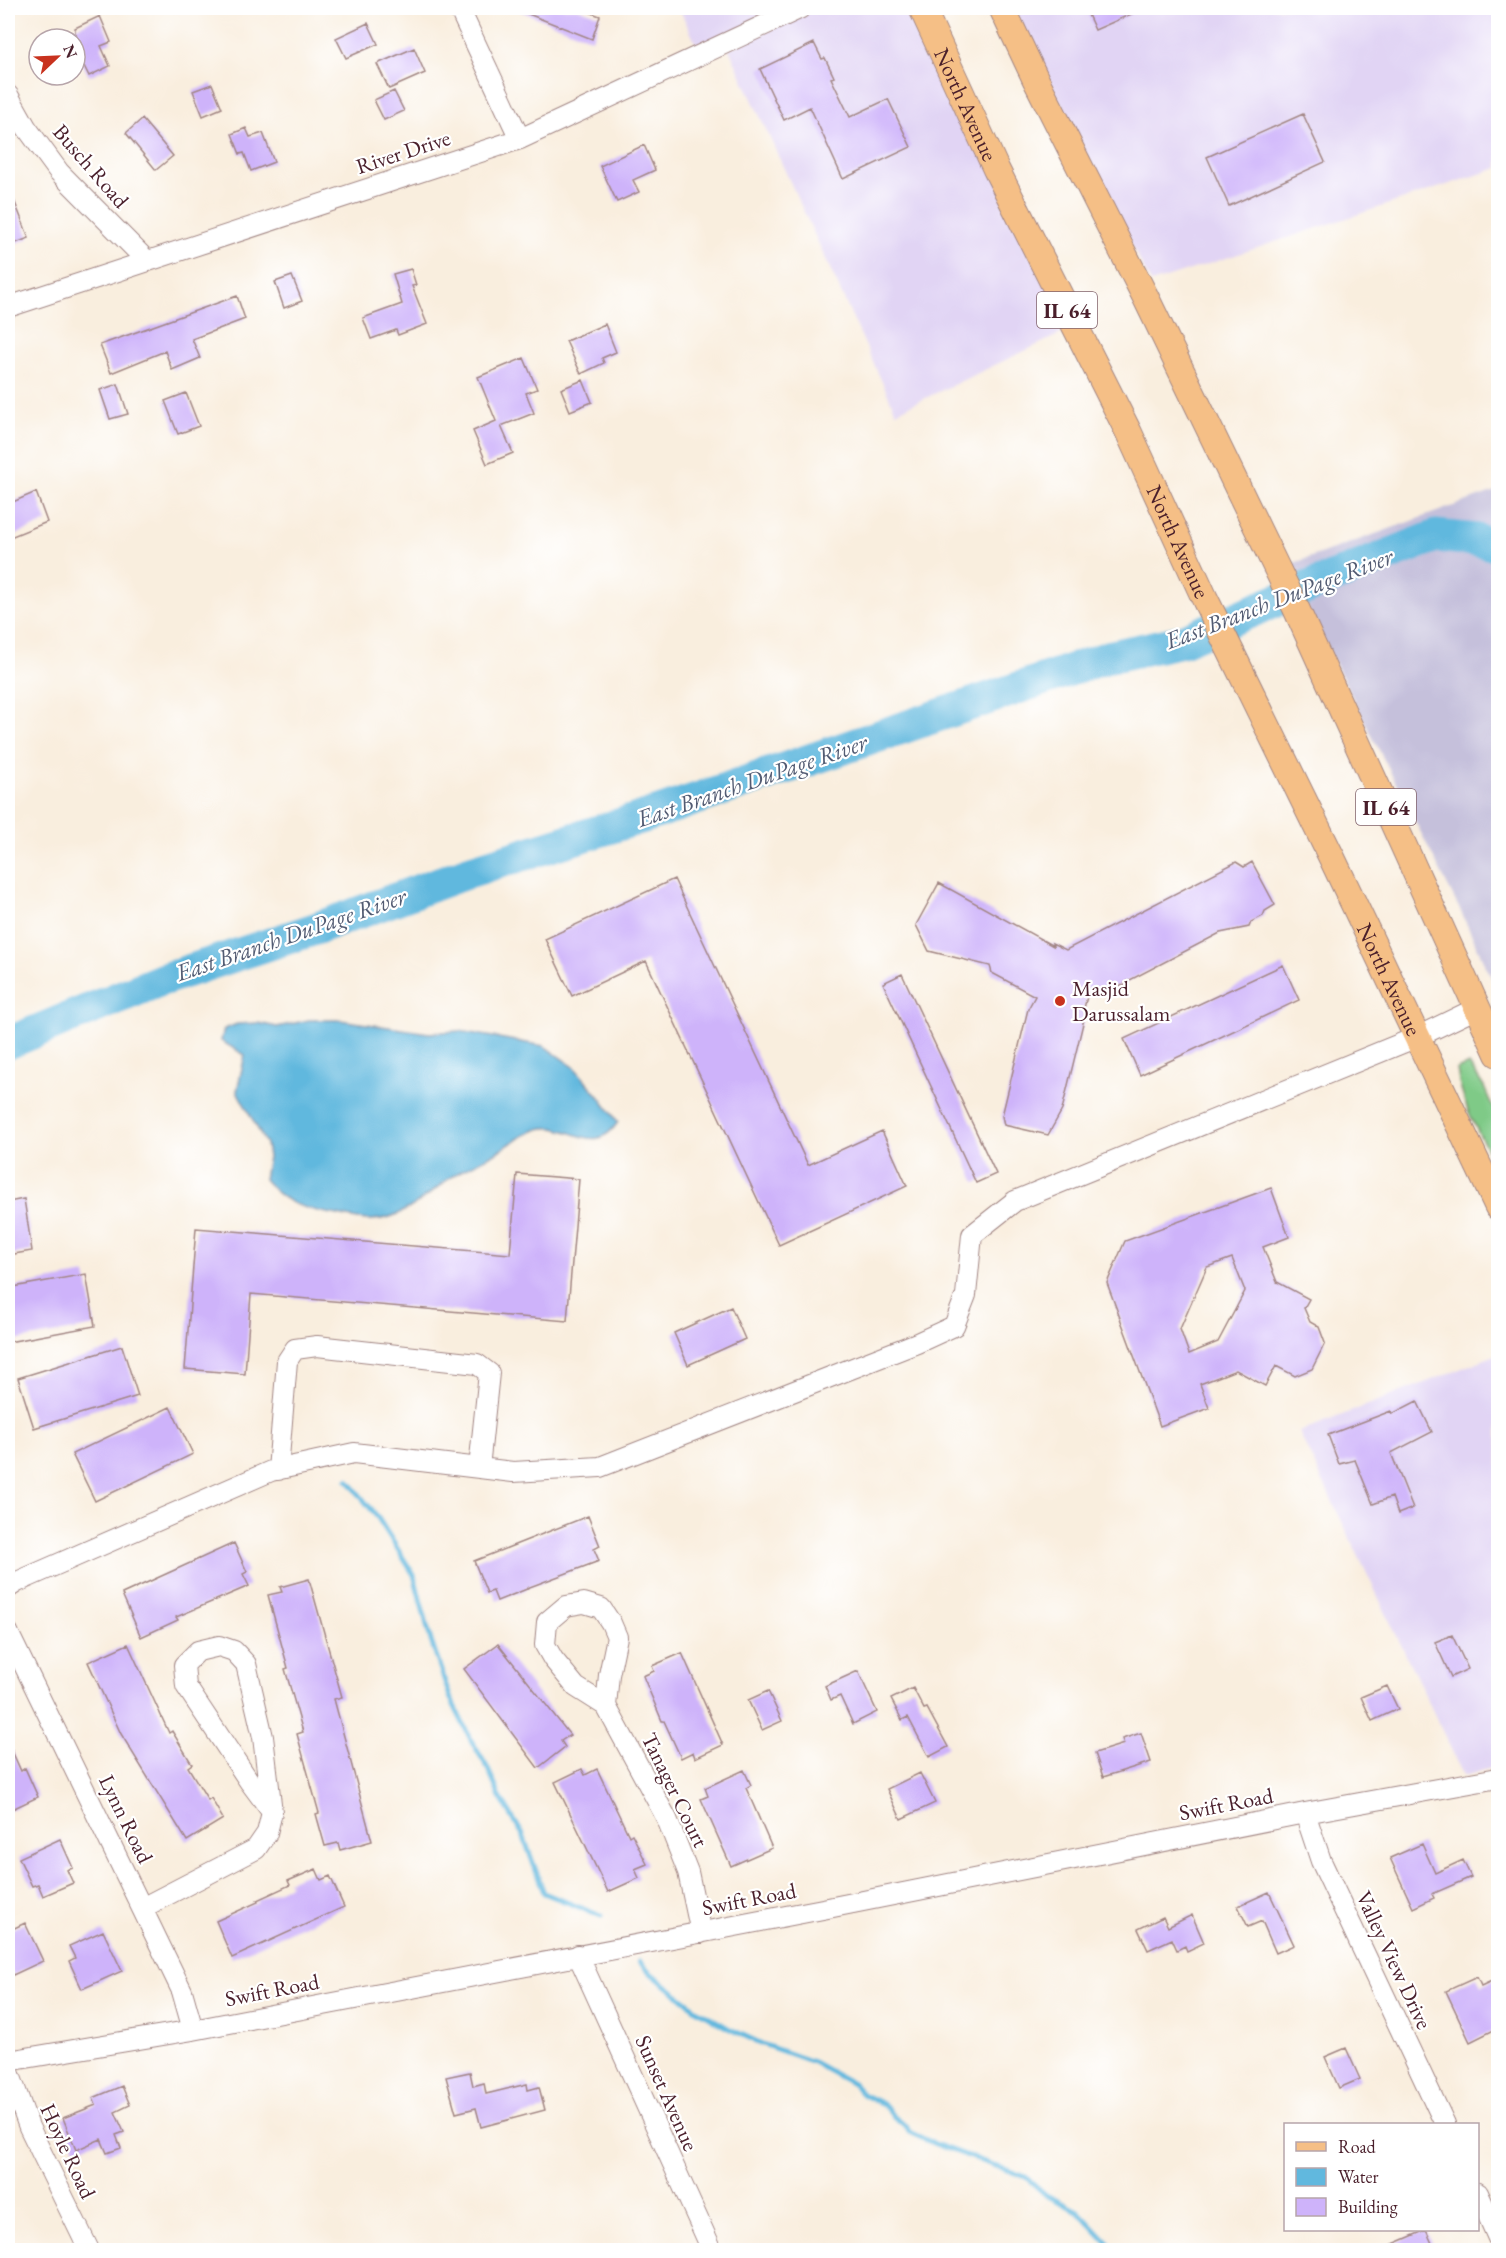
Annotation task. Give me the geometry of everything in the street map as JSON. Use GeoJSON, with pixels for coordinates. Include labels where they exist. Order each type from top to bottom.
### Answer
{"type":"FeatureCollection","features":[{"type":"Feature","properties":{"kind":"main road","name":"North Avenue"},"geometry":{"type":"LineString","coordinates":[[922,8],[996,169],[1129,433],[1212,612],[1498,1208]]}},
{"type":"Feature","properties":{"kind":"main road","name":"IL 64"},"geometry":{"type":"LineString","coordinates":[[1002,8],[1151,308],[1295,606],[1498,1054]]}},
{"type":"Feature","properties":{"kind":"street"},"geometry":{"type":"LineString","coordinates":[[459,8],[520,139]]}},
{"type":"Feature","properties":{"kind":"street","name":"River Drive"},"geometry":{"type":"LineString","coordinates":[[8,308],[520,139],[801,8]]}},
{"type":"Feature","properties":{"kind":"street","name":"Busch Road"},"geometry":{"type":"LineString","coordinates":[[8,95],[32,136],[59,172],[147,261]]}},
{"type":"Feature","properties":{"kind":"street"},"geometry":{"type":"LineString","coordinates":[[8,1588],[270,1471],[354,1453],[513,1472],[600,1467],[917,1343],[954,1326],[966,1294],[972,1235],[1015,1201],[1417,1037],[1477,1008]]}},
{"type":"Feature","properties":{"kind":"street"},"geometry":{"type":"LineString","coordinates":[[278,1470],[287,1361],[295,1349],[317,1346],[477,1364],[489,1373],[479,1468]]}},
{"type":"Feature","properties":{"kind":"street","name":"Tanager Court"},"geometry":{"type":"LineString","coordinates":[[606,1706],[609,1675],[617,1637],[601,1608],[584,1603],[567,1606],[548,1622],[545,1645],[553,1659],[576,1687],[606,1706],[667,1819],[688,1872],[701,1933]]}},
{"type":"Feature","properties":{"kind":"street","name":"Lynn Road"},"geometry":{"type":"LineString","coordinates":[[8,1632],[186,2000],[193,2030]]}},
{"type":"Feature","properties":{"kind":"street"},"geometry":{"type":"LineString","coordinates":[[142,1908],[256,1849],[267,1833],[272,1812],[263,1737],[246,1664],[234,1651],[219,1646],[198,1651],[184,1665],[186,1686],[272,1812]]}},
{"type":"Feature","properties":{"kind":"street","name":"Swift Road"},"geometry":{"type":"LineString","coordinates":[[8,2061],[193,2030],[701,1933],[1305,1813],[1498,1778]]}},
{"type":"Feature","properties":{"kind":"street","name":"Valley View Drive"},"geometry":{"type":"LineString","coordinates":[[1305,1813],[1321,1861],[1445,2123]]}},
{"type":"Feature","properties":{"kind":"street","name":"Sunset Avenue"},"geometry":{"type":"LineString","coordinates":[[578,1955],[712,2250]]}},
{"type":"Feature","properties":{"kind":"street","name":"Hoyle Road"},"geometry":{"type":"LineString","coordinates":[[8,2069],[29,2127],[89,2250]]}},
{"type":"Feature","properties":{"kind":"street"},"geometry":{"type":"LineString","coordinates":[[1479,2195],[1498,2238]]}},
{"type":"Feature","properties":{"kind":"shaded area"},"geometry":{"type":"Polygon","coordinates":[[[679,8],[789,8],[698,48],[679,8]]]}},
{"type":"Feature","properties":{"kind":"shaded area"},"geometry":{"type":"Polygon","coordinates":[[[817,8],[918,8],[1071,329],[896,412],[729,49],[817,8]]]}},
{"type":"Feature","properties":{"kind":"shaded area"},"geometry":{"type":"Polygon","coordinates":[[[1013,8],[1498,8],[1498,168],[1151,283],[1013,8]]]}},
{"type":"Feature","properties":{"kind":"shaded area"},"geometry":{"type":"Polygon","coordinates":[[[1498,490],[1498,992],[1461,912],[1286,566],[1498,490]]]}},
{"type":"Feature","properties":{"kind":"shaded area"},"geometry":{"type":"Polygon","coordinates":[[[1498,1354],[1498,1766],[1464,1776],[1299,1432],[1498,1354]]]}},
{"type":"Feature","properties":{"kind":"green space"},"geometry":{"type":"Polygon","coordinates":[[[1469,1064],[1484,1087],[1498,1120],[1498,1170],[1473,1121],[1459,1083],[1457,1069],[1469,1064]]]}},
{"type":"Feature","properties":{"kind":"water"},"geometry":{"type":"Polygon","coordinates":[[[309,1020],[340,1020],[429,1033],[459,1031],[544,1046],[574,1067],[618,1122],[611,1131],[596,1139],[553,1128],[533,1131],[451,1177],[405,1211],[384,1219],[361,1220],[308,1209],[284,1198],[264,1179],[268,1157],[266,1144],[237,1091],[245,1055],[221,1041],[224,1029],[237,1024],[258,1023],[277,1027],[309,1020]]]}},
{"type":"Feature","properties":{"kind":"building"},"geometry":{"type":"Polygon","coordinates":[[[513,8],[578,8],[600,16],[592,39],[513,8]]]}},
{"type":"Feature","properties":{"kind":"building"},"geometry":{"type":"Polygon","coordinates":[[[1085,8],[1145,8],[1095,30],[1085,8]]]}},
{"type":"Feature","properties":{"kind":"building"},"geometry":{"type":"Polygon","coordinates":[[[100,16],[111,42],[101,46],[110,66],[89,76],[87,72],[87,27],[77,27],[100,16]]]}},
{"type":"Feature","properties":{"kind":"building"},"geometry":{"type":"Polygon","coordinates":[[[368,23],[378,44],[346,58],[336,38],[368,23]]]}},
{"type":"Feature","properties":{"kind":"building"},"geometry":{"type":"Polygon","coordinates":[[[814,43],[822,59],[825,58],[834,77],[831,78],[850,117],[888,99],[911,147],[843,179],[810,107],[784,120],[760,69],[814,43]]]}},
{"type":"Feature","properties":{"kind":"building"},"geometry":{"type":"Polygon","coordinates":[[[414,48],[425,73],[389,89],[377,64],[414,48]]]}},
{"type":"Feature","properties":{"kind":"building"},"geometry":{"type":"Polygon","coordinates":[[[212,84],[222,108],[203,116],[193,91],[212,84]]]}},
{"type":"Feature","properties":{"kind":"building"},"geometry":{"type":"Polygon","coordinates":[[[394,91],[404,111],[384,120],[374,100],[394,91]]]}},
{"type":"Feature","properties":{"kind":"building"},"geometry":{"type":"Polygon","coordinates":[[[1303,114],[1325,162],[1229,206],[1207,157],[1303,114]]]}},
{"type":"Feature","properties":{"kind":"building"},"geometry":{"type":"Polygon","coordinates":[[[142,119],[173,156],[156,170],[126,133],[142,119]]]}},
{"type":"Feature","properties":{"kind":"building"},"geometry":{"type":"Polygon","coordinates":[[[246,128],[250,137],[263,133],[274,162],[251,171],[244,153],[240,154],[232,134],[246,128]]]}},
{"type":"Feature","properties":{"kind":"building"},"geometry":{"type":"Polygon","coordinates":[[[644,145],[655,170],[633,180],[639,192],[617,202],[600,166],[644,145]]]}},
{"type":"Feature","properties":{"kind":"building"},"geometry":{"type":"Polygon","coordinates":[[[8,185],[29,238],[8,246],[8,185]]]}},
{"type":"Feature","properties":{"kind":"building"},"geometry":{"type":"Polygon","coordinates":[[[411,269],[416,285],[412,286],[427,324],[398,335],[396,330],[371,339],[363,318],[402,304],[393,274],[411,269]]]}},
{"type":"Feature","properties":{"kind":"building"},"geometry":{"type":"Polygon","coordinates":[[[292,276],[302,301],[284,308],[275,282],[292,276]]]}},
{"type":"Feature","properties":{"kind":"building"},"geometry":{"type":"Polygon","coordinates":[[[237,296],[245,319],[192,339],[200,358],[172,370],[165,351],[111,373],[100,345],[237,296]]]}},
{"type":"Feature","properties":{"kind":"building"},"geometry":{"type":"Polygon","coordinates":[[[605,324],[616,352],[602,358],[604,363],[581,374],[566,341],[605,324]]]}},
{"type":"Feature","properties":{"kind":"building"},"geometry":{"type":"Polygon","coordinates":[[[524,358],[537,389],[526,393],[534,413],[501,426],[513,453],[487,464],[473,431],[496,421],[478,377],[524,358]]]}},
{"type":"Feature","properties":{"kind":"building"},"geometry":{"type":"Polygon","coordinates":[[[583,380],[592,402],[570,411],[561,389],[583,380]]]}},
{"type":"Feature","properties":{"kind":"building"},"geometry":{"type":"Polygon","coordinates":[[[118,384],[128,414],[110,419],[100,390],[118,384]]]}},
{"type":"Feature","properties":{"kind":"building"},"geometry":{"type":"Polygon","coordinates":[[[186,393],[199,426],[178,434],[165,401],[186,393]]]}},
{"type":"Feature","properties":{"kind":"building"},"geometry":{"type":"Polygon","coordinates":[[[36,492],[47,522],[8,538],[8,504],[36,492]]]}},
{"type":"Feature","properties":{"kind":"building"},"geometry":{"type":"Polygon","coordinates":[[[1236,862],[1244,867],[1252,862],[1275,905],[1265,911],[1263,916],[1251,922],[1249,927],[1220,933],[1124,985],[1088,993],[1084,1008],[1086,1011],[1062,1110],[1048,1135],[1004,1125],[1002,1116],[1028,1009],[1035,996],[992,973],[990,966],[929,951],[916,925],[939,883],[1053,946],[1052,943],[1066,950],[1236,862]]]}},
{"type":"Feature","properties":{"kind":"building"},"geometry":{"type":"Polygon","coordinates":[[[674,879],[808,1165],[882,1131],[907,1186],[779,1245],[646,961],[572,996],[545,939],[674,879]]]}},
{"type":"Feature","properties":{"kind":"building"},"geometry":{"type":"Polygon","coordinates":[[[1283,965],[1299,1000],[1140,1075],[1124,1039],[1283,965]]]}},
{"type":"Feature","properties":{"kind":"building"},"geometry":{"type":"Polygon","coordinates":[[[902,974],[996,1174],[976,1183],[883,983],[902,974]]]}},
{"type":"Feature","properties":{"kind":"building"},"geometry":{"type":"Polygon","coordinates":[[[517,1174],[579,1179],[567,1321],[251,1294],[245,1374],[185,1369],[196,1228],[510,1254],[517,1174]]]}},
{"type":"Feature","properties":{"kind":"building"},"geometry":{"type":"Polygon","coordinates":[[[1271,1188],[1289,1237],[1263,1247],[1277,1282],[1309,1299],[1304,1308],[1310,1322],[1319,1327],[1325,1343],[1312,1369],[1295,1376],[1276,1366],[1265,1386],[1236,1370],[1200,1384],[1209,1408],[1160,1426],[1107,1283],[1125,1241],[1271,1188]],[[1232,1258],[1207,1267],[1180,1329],[1189,1354],[1218,1342],[1245,1291],[1232,1258]]]}},
{"type":"Feature","properties":{"kind":"building"},"geometry":{"type":"Polygon","coordinates":[[[24,1199],[32,1251],[8,1255],[8,1202],[24,1199]]]}},
{"type":"Feature","properties":{"kind":"building"},"geometry":{"type":"Polygon","coordinates":[[[86,1274],[95,1326],[8,1342],[8,1288],[86,1274]]]}},
{"type":"Feature","properties":{"kind":"building"},"geometry":{"type":"Polygon","coordinates":[[[731,1307],[745,1339],[688,1365],[674,1333],[731,1307]]]}},
{"type":"Feature","properties":{"kind":"building"},"geometry":{"type":"Polygon","coordinates":[[[122,1346],[138,1396],[34,1428],[18,1378],[122,1346]]]}},
{"type":"Feature","properties":{"kind":"building"},"geometry":{"type":"Polygon","coordinates":[[[1417,1401],[1432,1432],[1391,1453],[1413,1508],[1398,1514],[1392,1497],[1373,1504],[1355,1460],[1339,1464],[1328,1435],[1391,1411],[1392,1414],[1417,1401]]]}},
{"type":"Feature","properties":{"kind":"building"},"geometry":{"type":"Polygon","coordinates":[[[170,1407],[193,1454],[95,1501],[72,1454],[170,1407]]]}},
{"type":"Feature","properties":{"kind":"building"},"geometry":{"type":"Polygon","coordinates":[[[588,1516],[600,1546],[594,1549],[599,1561],[497,1601],[493,1591],[487,1593],[474,1561],[588,1516]]]}},
{"type":"Feature","properties":{"kind":"building"},"geometry":{"type":"Polygon","coordinates":[[[234,1543],[247,1572],[243,1574],[249,1586],[176,1617],[178,1620],[141,1637],[122,1594],[234,1543]]]}},
{"type":"Feature","properties":{"kind":"building"},"geometry":{"type":"Polygon","coordinates":[[[309,1579],[342,1697],[334,1699],[372,1841],[340,1850],[338,1843],[325,1846],[316,1814],[319,1813],[297,1734],[303,1732],[285,1669],[288,1668],[268,1595],[282,1592],[280,1587],[309,1579]]]}},
{"type":"Feature","properties":{"kind":"building"},"geometry":{"type":"Polygon","coordinates":[[[1452,1635],[1468,1669],[1451,1677],[1435,1642],[1452,1635]]]}},
{"type":"Feature","properties":{"kind":"building"},"geometry":{"type":"Polygon","coordinates":[[[128,1644],[169,1733],[172,1731],[192,1764],[188,1767],[208,1800],[211,1798],[223,1819],[187,1841],[121,1734],[88,1662],[128,1644]]]}},
{"type":"Feature","properties":{"kind":"building"},"geometry":{"type":"Polygon","coordinates":[[[498,1644],[570,1735],[561,1741],[565,1747],[538,1768],[464,1669],[498,1644]]]}},
{"type":"Feature","properties":{"kind":"building"},"geometry":{"type":"Polygon","coordinates":[[[682,1653],[723,1745],[695,1758],[693,1752],[681,1758],[643,1676],[654,1671],[652,1666],[682,1653]]]}},
{"type":"Feature","properties":{"kind":"building"},"geometry":{"type":"Polygon","coordinates":[[[858,1671],[877,1712],[853,1724],[840,1696],[831,1700],[825,1686],[858,1671]]]}},
{"type":"Feature","properties":{"kind":"building"},"geometry":{"type":"Polygon","coordinates":[[[1387,1686],[1398,1709],[1372,1721],[1361,1697],[1387,1686]]]}},
{"type":"Feature","properties":{"kind":"building"},"geometry":{"type":"Polygon","coordinates":[[[913,1688],[924,1709],[927,1708],[948,1747],[929,1757],[908,1717],[902,1720],[891,1699],[913,1688]]]}},
{"type":"Feature","properties":{"kind":"building"},"geometry":{"type":"Polygon","coordinates":[[[768,1691],[782,1721],[762,1730],[748,1700],[768,1691]]]}},
{"type":"Feature","properties":{"kind":"building"},"geometry":{"type":"Polygon","coordinates":[[[1141,1733],[1151,1762],[1103,1777],[1095,1753],[1124,1744],[1122,1739],[1141,1733]]]}},
{"type":"Feature","properties":{"kind":"building"},"geometry":{"type":"Polygon","coordinates":[[[8,1742],[21,1771],[25,1768],[38,1797],[8,1811],[8,1742]]]}},
{"type":"Feature","properties":{"kind":"building"},"geometry":{"type":"Polygon","coordinates":[[[582,1769],[585,1775],[597,1769],[629,1836],[632,1834],[647,1864],[635,1869],[639,1878],[608,1892],[555,1782],[582,1769]]]}},
{"type":"Feature","properties":{"kind":"building"},"geometry":{"type":"Polygon","coordinates":[[[744,1770],[751,1785],[746,1788],[772,1848],[731,1866],[701,1799],[708,1796],[705,1788],[744,1770]]]}},
{"type":"Feature","properties":{"kind":"building"},"geometry":{"type":"Polygon","coordinates":[[[920,1773],[935,1803],[901,1819],[887,1789],[920,1773]]]}},
{"type":"Feature","properties":{"kind":"building"},"geometry":{"type":"Polygon","coordinates":[[[60,1839],[73,1868],[67,1870],[73,1883],[43,1896],[38,1884],[32,1886],[19,1858],[60,1839]]]}},
{"type":"Feature","properties":{"kind":"building"},"geometry":{"type":"Polygon","coordinates":[[[1422,1844],[1435,1873],[1463,1860],[1471,1877],[1432,1894],[1434,1898],[1413,1908],[1390,1858],[1422,1844]]]}},
{"type":"Feature","properties":{"kind":"building"},"geometry":{"type":"Polygon","coordinates":[[[316,1869],[321,1880],[330,1876],[344,1907],[232,1958],[216,1921],[258,1902],[257,1900],[290,1885],[288,1881],[316,1869]]]}},
{"type":"Feature","properties":{"kind":"building"},"geometry":{"type":"Polygon","coordinates":[[[1269,1892],[1294,1945],[1276,1953],[1262,1921],[1248,1927],[1238,1906],[1269,1892]]]}},
{"type":"Feature","properties":{"kind":"building"},"geometry":{"type":"Polygon","coordinates":[[[1192,1915],[1204,1943],[1187,1951],[1185,1946],[1177,1950],[1172,1939],[1148,1950],[1138,1929],[1163,1917],[1168,1927],[1192,1915]]]}},
{"type":"Feature","properties":{"kind":"building"},"geometry":{"type":"Polygon","coordinates":[[[25,1923],[43,1961],[13,1975],[8,1963],[8,1931],[25,1923]]]}},
{"type":"Feature","properties":{"kind":"building"},"geometry":{"type":"Polygon","coordinates":[[[103,1931],[122,1971],[82,1989],[69,1961],[75,1958],[69,1946],[103,1931]]]}},
{"type":"Feature","properties":{"kind":"building"},"geometry":{"type":"Polygon","coordinates":[[[1477,1977],[1481,1986],[1498,1978],[1498,2028],[1470,2042],[1446,1991],[1477,1977]]]}},
{"type":"Feature","properties":{"kind":"building"},"geometry":{"type":"Polygon","coordinates":[[[1346,2048],[1360,2079],[1339,2088],[1325,2057],[1346,2048]]]}},
{"type":"Feature","properties":{"kind":"building"},"geometry":{"type":"Polygon","coordinates":[[[470,2072],[473,2086],[484,2083],[486,2094],[527,2084],[528,2090],[539,2087],[545,2110],[481,2127],[476,2108],[456,2113],[446,2077],[470,2072]]]}},
{"type":"Feature","properties":{"kind":"building"},"geometry":{"type":"Polygon","coordinates":[[[122,2086],[130,2105],[115,2112],[124,2132],[116,2135],[121,2148],[107,2153],[101,2139],[76,2150],[63,2118],[96,2105],[93,2098],[122,2086]]]}},
{"type":"Feature","properties":{"kind":"building"},"geometry":{"type":"Polygon","coordinates":[[[1426,2231],[1435,2250],[1379,2250],[1426,2231]]]}},
{"type":"Feature","properties":{"kind":"waterway","name":"East Branch DuPage River"},"geometry":{"type":"LineString","coordinates":[[8,1043],[161,980],[315,929],[471,871],[650,815],[1108,657],[1182,641],[1436,536],[1477,540],[1498,546]]}},
{"type":"Feature","properties":{"kind":"waterway"},"geometry":{"type":"LineString","coordinates":[[348,1480],[378,1518],[414,1575],[431,1641],[450,1697],[500,1797],[523,1835],[544,1893],[601,1916]]}},
{"type":"Feature","properties":{"kind":"waterway"},"geometry":{"type":"LineString","coordinates":[[639,1961],[648,1971],[696,2009],[728,2028],[762,2044],[813,2062],[853,2084],[862,2094],[883,2104],[907,2127],[909,2132],[935,2144],[1026,2177],[1046,2195],[1078,2211],[1112,2250]]}},
{"type":"Feature","properties":{"kind":"place","name":"Masjid Darussalam"},"geometry":{"type":"Point","coordinates":[1060,1001]}}]}
